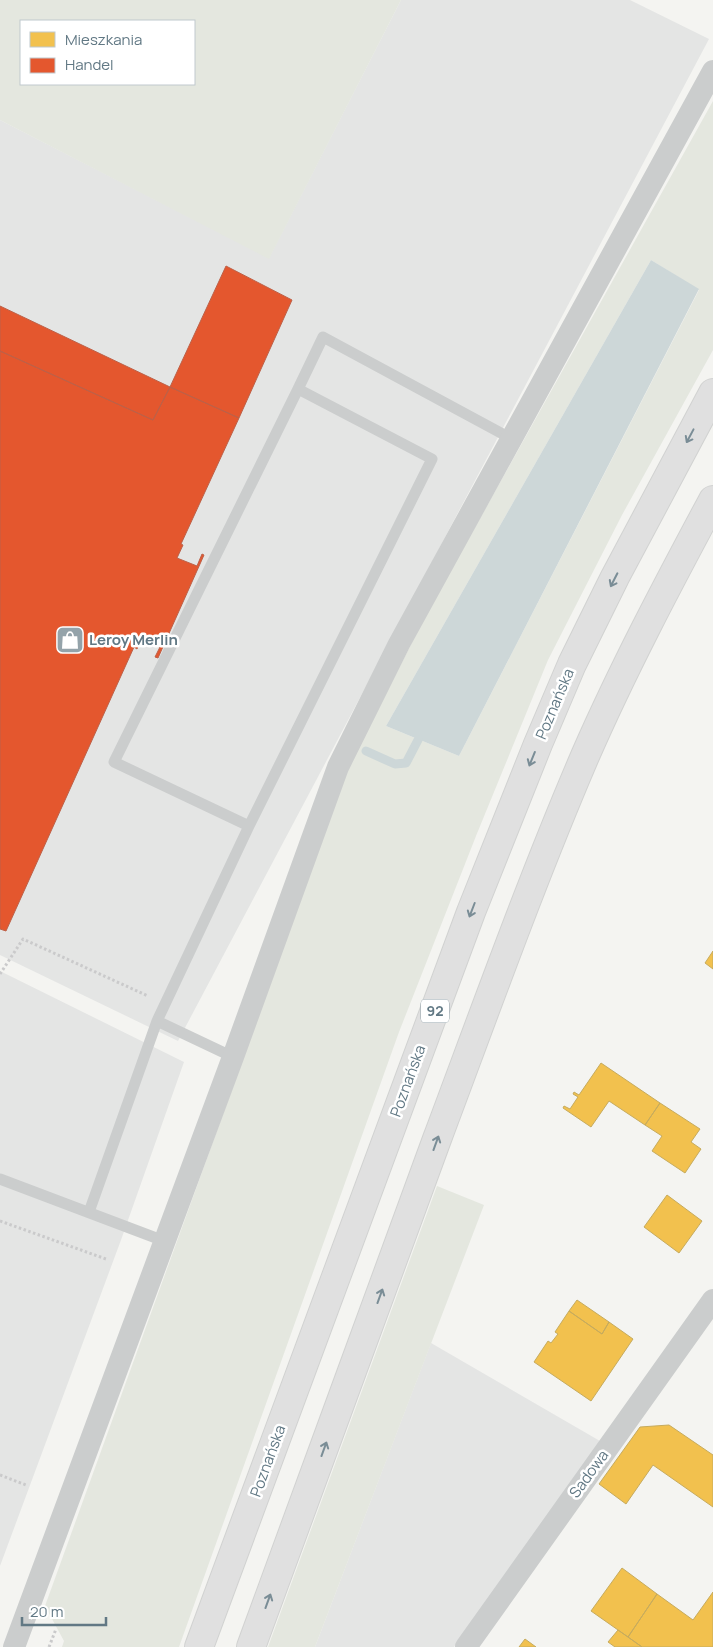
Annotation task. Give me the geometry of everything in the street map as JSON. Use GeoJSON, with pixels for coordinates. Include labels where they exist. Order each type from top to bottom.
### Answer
{"type":"FeatureCollection","features":[{"type":"Feature","properties":{"kind":"main road","name":"Poznańska"},"geometry":{"type":"LineString","coordinates":[[199,1647],[465,930],[538,744],[572,664],[615,576],[713,393]]}},
{"type":"Feature","properties":{"kind":"main road"},"geometry":{"type":"LineString","coordinates":[[251,1647],[522,910],[555,827],[640,639],[713,500]]}},
{"type":"Feature","properties":{"kind":"street"},"geometry":{"type":"LineString","coordinates":[[14,1647],[233,1057],[338,767],[399,644],[713,71]]}},
{"type":"Feature","properties":{"kind":"street","name":"Sadowa"},"geometry":{"type":"LineString","coordinates":[[466,1647],[713,1300]]}},
{"type":"Feature","properties":{"kind":"lane"},"geometry":{"type":"LineString","coordinates":[[248,826],[114,762],[323,337],[512,439]]}},
{"type":"Feature","properties":{"kind":"lane"},"geometry":{"type":"LineString","coordinates":[[89,1212],[165,1004],[248,826],[432,459],[298,389]]}},
{"type":"Feature","properties":{"kind":"lane"},"geometry":{"type":"LineString","coordinates":[[158,1021],[233,1057]]}},
{"type":"Feature","properties":{"kind":"lane"},"geometry":{"type":"LineString","coordinates":[[0,1179],[164,1241]]}},
{"type":"Feature","properties":{"kind":"path"},"geometry":{"type":"LineString","coordinates":[[0,974],[23,939],[165,1004]]}},
{"type":"Feature","properties":{"kind":"path"},"geometry":{"type":"LineString","coordinates":[[0,1221],[106,1259]]}},
{"type":"Feature","properties":{"kind":"path"},"geometry":{"type":"LineString","coordinates":[[0,1475],[26,1485]]}},
{"type":"Feature","properties":{"kind":"path"},"geometry":{"type":"LineString","coordinates":[[49,1647],[56,1629]]}},
{"type":"Feature","properties":{"kind":"shaded area"},"geometry":{"type":"Polygon","coordinates":[[[0,0],[401,0],[269,259],[0,120],[0,0]]]}},
{"type":"Feature","properties":{"kind":"shaded area"},"geometry":{"type":"Polygon","coordinates":[[[401,0],[630,0],[709,39],[178,1041],[0,955],[0,120],[269,258],[401,0]]]}},
{"type":"Feature","properties":{"kind":"shaded area"},"geometry":{"type":"Polygon","coordinates":[[[713,101],[713,350],[622,515],[548,660],[399,1032],[179,1647],[62,1647],[64,1641],[45,1606],[349,766],[426,615],[713,101]],[[651,260],[386,726],[459,756],[699,290],[651,260]]]}},
{"type":"Feature","properties":{"kind":"shaded area"},"geometry":{"type":"Polygon","coordinates":[[[651,260],[699,289],[459,756],[386,726],[651,260]]]}},
{"type":"Feature","properties":{"kind":"shaded area"},"geometry":{"type":"Polygon","coordinates":[[[0,971],[184,1062],[121,1240],[0,1566],[0,971]]]}},
{"type":"Feature","properties":{"kind":"shaded area"},"geometry":{"type":"Polygon","coordinates":[[[437,1186],[484,1205],[315,1647],[268,1647],[437,1186]]]}},
{"type":"Feature","properties":{"kind":"shaded area"},"geometry":{"type":"Polygon","coordinates":[[[431,1343],[600,1441],[454,1647],[315,1647],[431,1343]]]}},
{"type":"Feature","properties":{"kind":"building: Mieszkania"},"geometry":{"type":"Polygon","coordinates":[[[713,951],[713,969],[705,963],[713,951]]]}},
{"type":"Feature","properties":{"kind":"building: Mieszkania"},"geometry":{"type":"Polygon","coordinates":[[[601,1063],[660,1103],[645,1125],[609,1101],[591,1127],[563,1108],[564,1106],[570,1109],[578,1097],[573,1094],[574,1092],[579,1095],[601,1063]]]}},
{"type":"Feature","properties":{"kind":"building: Mieszkania"},"geometry":{"type":"Polygon","coordinates":[[[660,1103],[700,1129],[691,1142],[701,1149],[685,1173],[652,1151],[662,1136],[645,1125],[660,1103]]]}},
{"type":"Feature","properties":{"kind":"building: Mieszkania"},"geometry":{"type":"Polygon","coordinates":[[[667,1195],[702,1221],[679,1253],[644,1227],[667,1195]]]}},
{"type":"Feature","properties":{"kind":"building: Mieszkania"},"geometry":{"type":"Polygon","coordinates":[[[577,1300],[609,1322],[602,1334],[569,1311],[577,1300]]]}},
{"type":"Feature","properties":{"kind":"building: Mieszkania"},"geometry":{"type":"Polygon","coordinates":[[[569,1311],[602,1334],[609,1322],[633,1339],[591,1401],[534,1362],[548,1341],[551,1343],[558,1334],[555,1332],[569,1311]]]}},
{"type":"Feature","properties":{"kind":"building: Mieszkania"},"geometry":{"type":"Polygon","coordinates":[[[669,1425],[713,1455],[713,1507],[653,1465],[626,1504],[599,1484],[640,1427],[669,1425]]]}},
{"type":"Feature","properties":{"kind":"building: Mieszkania"},"geometry":{"type":"Polygon","coordinates":[[[622,1568],[657,1594],[628,1637],[591,1611],[622,1568]]]}},
{"type":"Feature","properties":{"kind":"building: Mieszkania"},"geometry":{"type":"Polygon","coordinates":[[[713,1592],[713,1647],[642,1647],[628,1637],[657,1594],[693,1620],[713,1592]]]}},
{"type":"Feature","properties":{"kind":"building: Mieszkania"},"geometry":{"type":"Polygon","coordinates":[[[618,1630],[642,1647],[615,1647],[608,1642],[618,1630]]]}},
{"type":"Feature","properties":{"kind":"building: Mieszkania"},"geometry":{"type":"Polygon","coordinates":[[[525,1639],[536,1647],[519,1647],[525,1639]]]}},
{"type":"Feature","properties":{"kind":"building: Handel"},"geometry":{"type":"Polygon","coordinates":[[[226,266],[292,300],[239,418],[170,387],[226,266]]]}},
{"type":"Feature","properties":{"kind":"building: Handel"},"geometry":{"type":"Polygon","coordinates":[[[0,306],[170,387],[153,420],[0,351],[0,306]]]}},
{"type":"Feature","properties":{"kind":"building: Handel","name":"Leroy Merlin"},"geometry":{"type":"Polygon","coordinates":[[[0,351],[153,420],[170,387],[239,418],[181,544],[183,545],[177,558],[197,566],[202,554],[204,555],[158,658],[155,657],[161,645],[142,636],[137,649],[134,647],[6,931],[0,929],[0,351]]]}},
{"type":"Feature","properties":{"kind":"waterway"},"geometry":{"type":"LineString","coordinates":[[366,751],[395,764],[406,763],[418,740]]}},
{"type":"Feature","properties":{"kind":"place","name":"Leroy Merlin"},"geometry":{"type":"Point","coordinates":[70,640]}}]}
